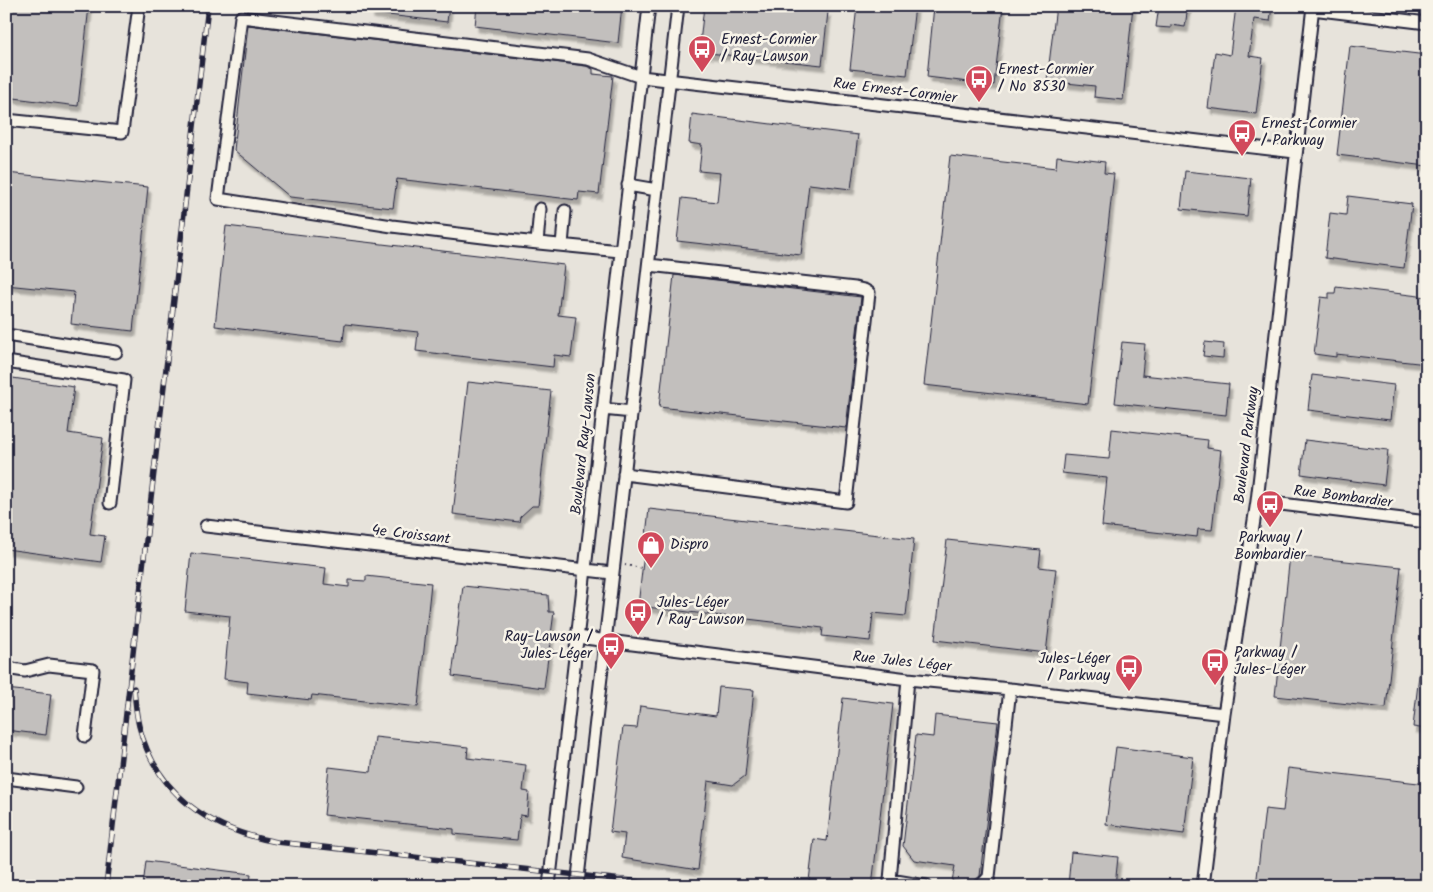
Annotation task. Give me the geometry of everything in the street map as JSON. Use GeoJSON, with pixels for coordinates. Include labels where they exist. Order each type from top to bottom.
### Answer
{"type":"FeatureCollection","features":[{"type":"Feature","properties":{"kind":"street"},"geometry":{"type":"LineString","coordinates":[[6,120],[122,132],[139,6]]}},
{"type":"Feature","properties":{"kind":"street","name":"Boulevard Ray-Lawson"},"geometry":{"type":"LineString","coordinates":[[549,886],[649,6]]}},
{"type":"Feature","properties":{"kind":"street"},"geometry":{"type":"LineString","coordinates":[[578,886],[678,6]]}},
{"type":"Feature","properties":{"kind":"street"},"geometry":{"type":"LineString","coordinates":[[1312,8],[1427,22]]}},
{"type":"Feature","properties":{"kind":"street","name":"Boulevard Parkway"},"geometry":{"type":"LineString","coordinates":[[1203,886],[1224,714],[1256,501],[1312,8]]}},
{"type":"Feature","properties":{"kind":"street","name":"Rue Ernest-Cormier"},"geometry":{"type":"LineString","coordinates":[[537,243],[392,226],[218,199],[241,17],[588,59],[641,77],[1295,152]]}},
{"type":"Feature","properties":{"kind":"street"},"geometry":{"type":"LineString","coordinates":[[628,185],[657,190]]}},
{"type":"Feature","properties":{"kind":"street"},"geometry":{"type":"LineString","coordinates":[[540,208],[537,243],[620,251]]}},
{"type":"Feature","properties":{"kind":"street"},"geometry":{"type":"LineString","coordinates":[[562,245],[565,212]]}},
{"type":"Feature","properties":{"kind":"street"},"geometry":{"type":"LineString","coordinates":[[624,474],[846,502],[869,293],[855,288],[649,265]]}},
{"type":"Feature","properties":{"kind":"street"},"geometry":{"type":"LineString","coordinates":[[6,335],[116,352]]}},
{"type":"Feature","properties":{"kind":"street"},"geometry":{"type":"LineString","coordinates":[[6,362],[124,380],[110,503]]}},
{"type":"Feature","properties":{"kind":"street"},"geometry":{"type":"LineString","coordinates":[[603,410],[632,412]]}},
{"type":"Feature","properties":{"kind":"street","name":"Rue Bombardier"},"geometry":{"type":"LineString","coordinates":[[1256,501],[1427,522]]}},
{"type":"Feature","properties":{"kind":"street","name":"4e Croissant"},"geometry":{"type":"LineString","coordinates":[[206,526],[585,570],[613,568]]}},
{"type":"Feature","properties":{"kind":"street","name":"Rue Jules Léger"},"geometry":{"type":"LineString","coordinates":[[577,637],[908,679],[1224,714]]}},
{"type":"Feature","properties":{"kind":"street"},"geometry":{"type":"LineString","coordinates":[[6,668],[25,671],[49,665],[94,670],[85,736]]}},
{"type":"Feature","properties":{"kind":"street"},"geometry":{"type":"LineString","coordinates":[[908,679],[890,880],[926,886]]}},
{"type":"Feature","properties":{"kind":"street"},"geometry":{"type":"LineString","coordinates":[[981,886],[989,877],[1010,689]]}},
{"type":"Feature","properties":{"kind":"street"},"geometry":{"type":"LineString","coordinates":[[6,778],[76,787]]}},
{"type":"Feature","properties":{"kind":"path"},"geometry":{"type":"LineString","coordinates":[[613,568],[642,568]]}},
{"type":"Feature","properties":{"kind":"shaded area"},"geometry":{"type":"Polygon","coordinates":[[[6,6],[1427,6],[1427,886],[6,886],[6,6]]]}},
{"type":"Feature","properties":{"kind":"building"},"geometry":{"type":"Polygon","coordinates":[[[6,6],[89,6],[78,106],[6,97],[6,6]]]}},
{"type":"Feature","properties":{"kind":"building"},"geometry":{"type":"Polygon","coordinates":[[[371,6],[449,6],[447,22],[371,13],[371,6]]]}},
{"type":"Feature","properties":{"kind":"building"},"geometry":{"type":"Polygon","coordinates":[[[477,6],[622,6],[618,43],[475,26],[477,6]]]}},
{"type":"Feature","properties":{"kind":"building"},"geometry":{"type":"Polygon","coordinates":[[[704,6],[777,6],[828,12],[822,65],[699,52],[704,6]]]}},
{"type":"Feature","properties":{"kind":"building"},"geometry":{"type":"Polygon","coordinates":[[[857,6],[915,6],[907,75],[850,69],[857,6]]]}},
{"type":"Feature","properties":{"kind":"building"},"geometry":{"type":"Polygon","coordinates":[[[934,6],[1003,6],[994,85],[927,77],[934,6]]]}},
{"type":"Feature","properties":{"kind":"building"},"geometry":{"type":"Polygon","coordinates":[[[1056,6],[1133,6],[1123,100],[1094,97],[1095,86],[1047,81],[1056,6]]]}},
{"type":"Feature","properties":{"kind":"building"},"geometry":{"type":"Polygon","coordinates":[[[1159,6],[1188,6],[1185,27],[1171,25],[1171,28],[1156,27],[1159,6]]]}},
{"type":"Feature","properties":{"kind":"building"},"geometry":{"type":"Polygon","coordinates":[[[1236,6],[1272,6],[1270,21],[1254,19],[1249,56],[1263,58],[1256,114],[1208,108],[1215,52],[1230,55],[1236,6]]]}},
{"type":"Feature","properties":{"kind":"building"},"geometry":{"type":"Polygon","coordinates":[[[248,25],[586,66],[593,69],[593,74],[613,76],[599,194],[579,192],[578,200],[397,179],[393,208],[290,197],[234,150],[248,25]]]}},
{"type":"Feature","properties":{"kind":"building"},"geometry":{"type":"Polygon","coordinates":[[[1350,46],[1427,55],[1427,166],[1337,155],[1350,46]]]}},
{"type":"Feature","properties":{"kind":"building"},"geometry":{"type":"Polygon","coordinates":[[[692,114],[858,135],[851,189],[809,184],[801,255],[677,241],[682,198],[717,202],[720,173],[699,171],[702,145],[689,143],[692,114]]]}},
{"type":"Feature","properties":{"kind":"building"},"geometry":{"type":"Polygon","coordinates":[[[950,156],[1056,168],[1057,156],[1105,162],[1104,173],[1114,174],[1088,404],[924,385],[950,156]]]}},
{"type":"Feature","properties":{"kind":"building"},"geometry":{"type":"Polygon","coordinates":[[[1185,171],[1251,178],[1247,216],[1181,209],[1185,171]]]}},
{"type":"Feature","properties":{"kind":"building"},"geometry":{"type":"Polygon","coordinates":[[[6,173],[148,187],[133,331],[71,324],[74,292],[6,285],[6,173]]]}},
{"type":"Feature","properties":{"kind":"building"},"geometry":{"type":"Polygon","coordinates":[[[1348,196],[1412,204],[1404,268],[1325,258],[1330,213],[1346,215],[1348,196]]]}},
{"type":"Feature","properties":{"kind":"building"},"geometry":{"type":"Polygon","coordinates":[[[226,226],[564,265],[558,315],[576,317],[571,357],[554,355],[553,367],[416,351],[418,332],[345,324],[343,341],[215,326],[226,226]]]}},
{"type":"Feature","properties":{"kind":"building"},"geometry":{"type":"Polygon","coordinates":[[[674,275],[861,297],[846,428],[659,407],[674,275]]]}},
{"type":"Feature","properties":{"kind":"building"},"geometry":{"type":"Polygon","coordinates":[[[1336,286],[1427,297],[1427,364],[1336,354],[1336,357],[1314,354],[1321,297],[1329,298],[1329,293],[1335,293],[1336,286]]]}},
{"type":"Feature","properties":{"kind":"building"},"geometry":{"type":"Polygon","coordinates":[[[1122,342],[1145,344],[1142,375],[1229,384],[1226,415],[1115,403],[1122,342]]]}},
{"type":"Feature","properties":{"kind":"building"},"geometry":{"type":"Polygon","coordinates":[[[1205,342],[1224,344],[1223,358],[1203,356],[1205,342]]]}},
{"type":"Feature","properties":{"kind":"building"},"geometry":{"type":"Polygon","coordinates":[[[1312,375],[1394,385],[1390,420],[1308,410],[1312,375]]]}},
{"type":"Feature","properties":{"kind":"building"},"geometry":{"type":"Polygon","coordinates":[[[6,377],[74,387],[68,433],[103,438],[90,534],[105,536],[101,562],[6,549],[6,377]]]}},
{"type":"Feature","properties":{"kind":"building"},"geometry":{"type":"Polygon","coordinates":[[[468,382],[551,391],[538,506],[532,506],[520,517],[519,522],[453,514],[468,382]]]}},
{"type":"Feature","properties":{"kind":"building"},"geometry":{"type":"Polygon","coordinates":[[[1112,429],[1208,440],[1207,448],[1221,450],[1212,530],[1198,529],[1197,537],[1102,526],[1107,478],[1062,473],[1064,455],[1109,459],[1112,429]]]}},
{"type":"Feature","properties":{"kind":"building"},"geometry":{"type":"Polygon","coordinates":[[[1305,440],[1388,450],[1384,485],[1301,474],[1305,440]]]}},
{"type":"Feature","properties":{"kind":"building"},"geometry":{"type":"Polygon","coordinates":[[[649,509],[914,539],[906,616],[873,613],[870,641],[822,636],[823,628],[638,606],[649,509]]]}},
{"type":"Feature","properties":{"kind":"building"},"geometry":{"type":"Polygon","coordinates":[[[947,540],[1041,550],[1039,567],[1056,569],[1046,653],[935,640],[947,540]]]}},
{"type":"Feature","properties":{"kind":"building"},"geometry":{"type":"Polygon","coordinates":[[[191,553],[326,568],[324,584],[349,587],[349,580],[366,581],[366,576],[431,583],[418,707],[312,695],[311,700],[247,693],[248,682],[224,679],[230,616],[185,611],[191,553]]]}},
{"type":"Feature","properties":{"kind":"building"},"geometry":{"type":"Polygon","coordinates":[[[1290,555],[1401,567],[1386,708],[1275,696],[1290,555]]]}},
{"type":"Feature","properties":{"kind":"building"},"geometry":{"type":"Polygon","coordinates":[[[463,586],[548,595],[549,612],[554,612],[544,688],[452,676],[463,586]]]}},
{"type":"Feature","properties":{"kind":"building"},"geometry":{"type":"Polygon","coordinates":[[[1420,666],[1427,666],[1427,729],[1413,727],[1420,666]]]}},
{"type":"Feature","properties":{"kind":"building"},"geometry":{"type":"Polygon","coordinates":[[[719,687],[754,690],[745,776],[733,785],[708,781],[698,870],[622,858],[625,834],[610,832],[623,727],[637,728],[640,706],[716,716],[719,687]]]}},
{"type":"Feature","properties":{"kind":"building"},"geometry":{"type":"Polygon","coordinates":[[[6,689],[51,694],[46,735],[6,730],[6,689]]]}},
{"type":"Feature","properties":{"kind":"building"},"geometry":{"type":"Polygon","coordinates":[[[843,698],[893,704],[872,886],[848,886],[809,881],[814,839],[827,841],[843,698]]]}},
{"type":"Feature","properties":{"kind":"building"},"geometry":{"type":"Polygon","coordinates":[[[935,715],[998,722],[980,876],[970,884],[952,881],[955,866],[914,860],[903,846],[916,735],[933,737],[935,715]]]}},
{"type":"Feature","properties":{"kind":"building"},"geometry":{"type":"Polygon","coordinates":[[[375,737],[468,747],[467,758],[526,765],[523,791],[529,792],[527,816],[520,815],[517,840],[454,834],[454,829],[324,815],[329,767],[371,772],[375,737]]]}},
{"type":"Feature","properties":{"kind":"building"},"geometry":{"type":"Polygon","coordinates":[[[1116,747],[1193,757],[1184,834],[1106,824],[1116,747]]]}},
{"type":"Feature","properties":{"kind":"building"},"geometry":{"type":"Polygon","coordinates":[[[1288,768],[1427,784],[1427,886],[1256,886],[1265,809],[1283,811],[1288,768]]]}},
{"type":"Feature","properties":{"kind":"building"},"geometry":{"type":"Polygon","coordinates":[[[1071,852],[1118,857],[1115,886],[1068,886],[1071,852]]]}},
{"type":"Feature","properties":{"kind":"building"},"geometry":{"type":"Polygon","coordinates":[[[146,861],[251,874],[250,886],[143,886],[146,861]]]}},
{"type":"Feature","properties":{"kind":"railway"},"geometry":{"type":"LineString","coordinates":[[106,886],[208,6]]}},
{"type":"Feature","properties":{"kind":"railway"},"geometry":{"type":"LineString","coordinates":[[134,688],[139,726],[147,750],[159,772],[173,790],[190,805],[230,829],[277,842],[678,886]]}},
{"type":"Feature","properties":{"kind":"place","name":"Ernest-Cormier / Ray-Lawson"},"geometry":{"type":"Point","coordinates":[702,73]}},
{"type":"Feature","properties":{"kind":"place","name":"Ernest-Cormier / No 8530"},"geometry":{"type":"Point","coordinates":[979,103]}},
{"type":"Feature","properties":{"kind":"place","name":"Ernest-Cormier / Parkway"},"geometry":{"type":"Point","coordinates":[1242,157]}},
{"type":"Feature","properties":{"kind":"place","name":"Parkway / Bombardier"},"geometry":{"type":"Point","coordinates":[1270,528]}},
{"type":"Feature","properties":{"kind":"place","name":"Dispro"},"geometry":{"type":"Point","coordinates":[651,569]}},
{"type":"Feature","properties":{"kind":"place","name":"Jules-Léger / Ray-Lawson"},"geometry":{"type":"Point","coordinates":[638,636]}},
{"type":"Feature","properties":{"kind":"place","name":"Ray-Lawson / Jules-Léger"},"geometry":{"type":"Point","coordinates":[611,670]}},
{"type":"Feature","properties":{"kind":"place","name":"Parkway / Jules-Léger"},"geometry":{"type":"Point","coordinates":[1215,686]}},
{"type":"Feature","properties":{"kind":"place","name":"Jules-Léger / Parkway"},"geometry":{"type":"Point","coordinates":[1129,692]}}]}
